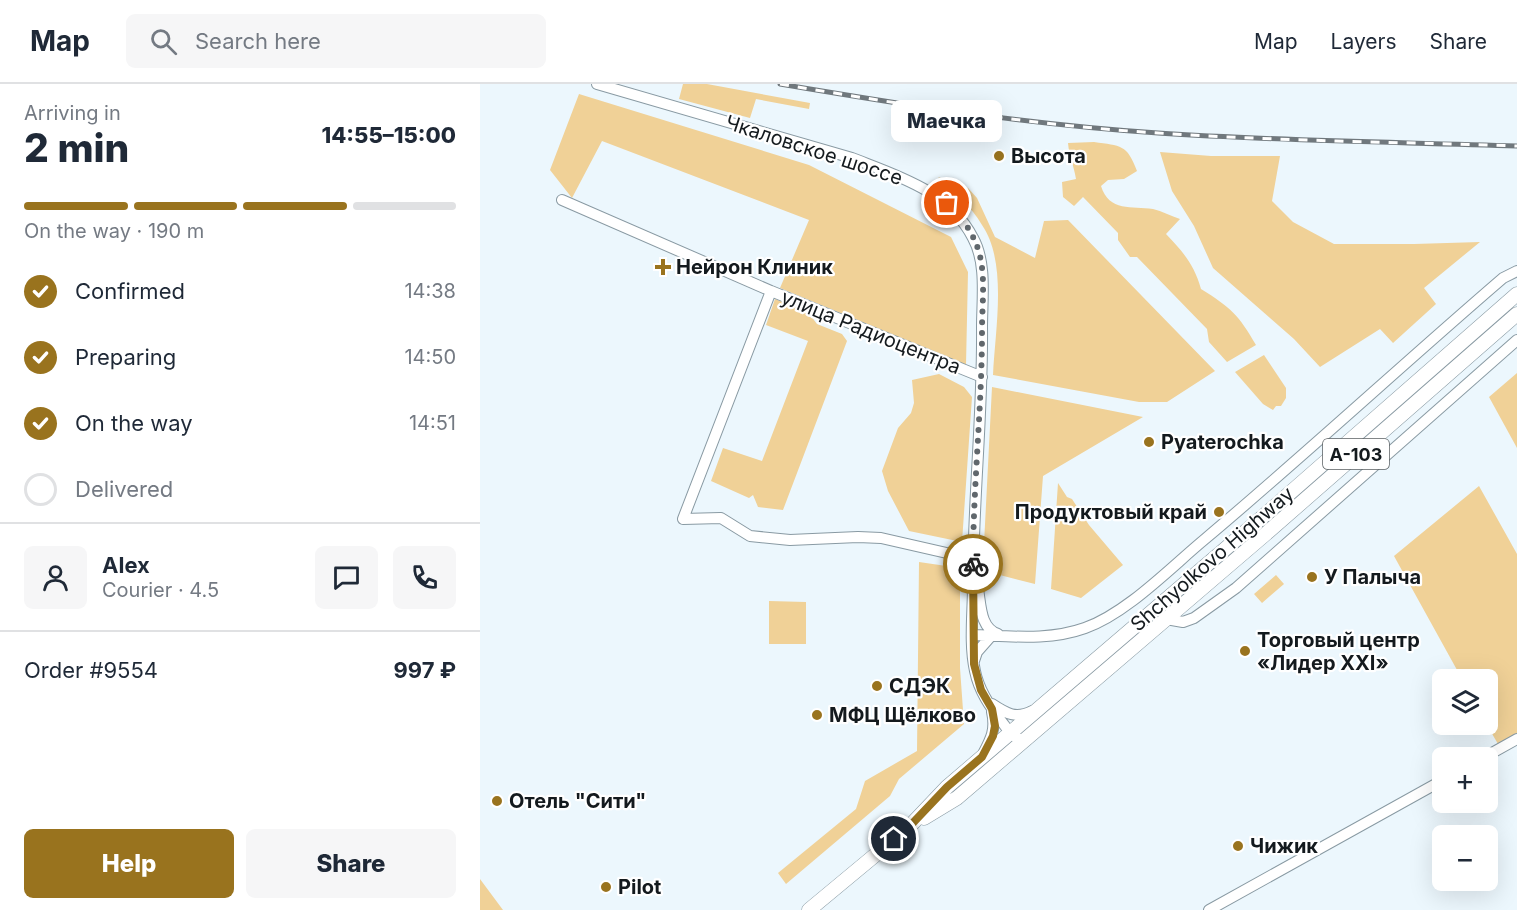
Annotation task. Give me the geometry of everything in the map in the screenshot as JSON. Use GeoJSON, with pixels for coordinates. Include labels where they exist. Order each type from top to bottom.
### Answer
{"type":"FeatureCollection","features":[{"type":"Feature","properties":{"kind":"main road","name":"Shchyolkovo Highway"},"geometry":{"type":"LineString","coordinates":[[809,910],[909,827],[947,787],[1259,520],[1517,294]]}},
{"type":"Feature","properties":{"kind":"main road","name":"Shchyolkovo Highway"},"geometry":{"type":"LineString","coordinates":[[909,827],[957,798],[1517,314]]}},
{"type":"Feature","properties":{"kind":"street","name":"Чкаловское шоссе"},"geometry":{"type":"LineString","coordinates":[[597,84],[852,158],[933,193],[958,214],[975,241],[981,261],[982,377],[973,559],[974,664],[978,683],[985,698],[1010,733]]}},
{"type":"Feature","properties":{"kind":"street","name":"улица Радиоцентра"},"geometry":{"type":"LineString","coordinates":[[562,200],[771,291],[982,377]]}},
{"type":"Feature","properties":{"kind":"street","name":"А-103"},"geometry":{"type":"LineString","coordinates":[[972,634],[1039,637],[1067,634],[1096,624],[1123,607],[1251,500],[1503,278],[1517,271]]}},
{"type":"Feature","properties":{"kind":"street"},"geometry":{"type":"LineString","coordinates":[[771,291],[683,519],[721,518],[750,536],[790,540],[881,538],[973,559],[983,617],[992,632],[998,635],[977,652],[974,664]]}},
{"type":"Feature","properties":{"kind":"street","name":"А-103"},"geometry":{"type":"LineString","coordinates":[[1166,619],[1183,622],[1194,618],[1236,588],[1517,340]]}},
{"type":"Feature","properties":{"kind":"street"},"geometry":{"type":"LineString","coordinates":[[985,698],[1012,716],[1021,716],[1038,709]]}},
{"type":"Feature","properties":{"kind":"street"},"geometry":{"type":"LineString","coordinates":[[982,757],[993,736],[995,726],[992,709]]}},
{"type":"Feature","properties":{"kind":"street"},"geometry":{"type":"LineString","coordinates":[[1010,733],[1021,740],[1026,739]]}},
{"type":"Feature","properties":{"kind":"street"},"geometry":{"type":"LineString","coordinates":[[1498,750],[1517,739]]}},
{"type":"Feature","properties":{"kind":"street"},"geometry":{"type":"LineString","coordinates":[[1209,910],[1432,786]]}},
{"type":"Feature","properties":{"kind":"shaded area"},"geometry":{"type":"Polygon","coordinates":[[[683,84],[707,84],[810,103],[809,109],[756,99],[750,118],[679,99],[683,84]]]}},
{"type":"Feature","properties":{"kind":"shaded area"},"geometry":{"type":"Polygon","coordinates":[[[579,94],[809,165],[951,237],[968,272],[966,365],[780,288],[809,220],[602,141],[572,198],[550,170],[579,94]]]}},
{"type":"Feature","properties":{"kind":"shaded area"},"geometry":{"type":"Polygon","coordinates":[[[1094,142],[1122,148],[1130,156],[1137,171],[1124,179],[1108,180],[1101,186],[1105,194],[1115,204],[1153,209],[1180,219],[1166,234],[1187,259],[1201,289],[1233,312],[1256,345],[1227,362],[1209,342],[1207,329],[1137,257],[1130,257],[1118,240],[1118,233],[1083,197],[1074,206],[1063,197],[1062,182],[1076,179],[1068,143],[1094,142]]]}},
{"type":"Feature","properties":{"kind":"shaded area"},"geometry":{"type":"Polygon","coordinates":[[[1160,152],[1211,156],[1280,156],[1272,201],[1293,222],[1334,244],[1480,242],[1424,288],[1436,304],[1393,343],[1380,329],[1320,367],[1294,339],[1213,268],[1194,226],[1172,191],[1160,152]]]}},
{"type":"Feature","properties":{"kind":"shaded area"},"geometry":{"type":"Polygon","coordinates":[[[938,177],[968,188],[977,198],[995,237],[1035,258],[1044,221],[1068,220],[1215,371],[1167,402],[1139,402],[993,375],[998,297],[995,258],[990,241],[978,218],[938,177]]]}},
{"type":"Feature","properties":{"kind":"shaded area"},"geometry":{"type":"Polygon","coordinates":[[[775,299],[808,312],[817,324],[842,334],[847,341],[783,510],[758,507],[753,495],[749,498],[711,481],[723,448],[762,461],[808,341],[766,325],[775,299]]]}},
{"type":"Feature","properties":{"kind":"shaded area"},"geometry":{"type":"Polygon","coordinates":[[[1264,355],[1286,388],[1286,398],[1281,406],[1276,406],[1273,410],[1263,404],[1235,372],[1264,355]]]}},
{"type":"Feature","properties":{"kind":"shaded area"},"geometry":{"type":"Polygon","coordinates":[[[1517,373],[1517,448],[1489,397],[1517,373]]]}},
{"type":"Feature","properties":{"kind":"shaded area"},"geometry":{"type":"Polygon","coordinates":[[[939,374],[964,387],[972,397],[962,542],[909,531],[888,491],[882,471],[898,428],[911,413],[914,403],[912,380],[939,374]]]}},
{"type":"Feature","properties":{"kind":"shaded area"},"geometry":{"type":"Polygon","coordinates":[[[992,387],[1143,417],[1043,476],[1035,584],[996,574],[996,545],[984,544],[992,387]]]}},
{"type":"Feature","properties":{"kind":"shaded area"},"geometry":{"type":"Polygon","coordinates":[[[1058,483],[1123,565],[1081,598],[1051,589],[1058,483]]]}},
{"type":"Feature","properties":{"kind":"shaded area"},"geometry":{"type":"Polygon","coordinates":[[[1479,486],[1517,554],[1517,733],[1498,744],[1493,735],[1498,735],[1498,669],[1456,669],[1394,556],[1479,486]]]}},
{"type":"Feature","properties":{"kind":"shaded area"},"geometry":{"type":"Polygon","coordinates":[[[919,562],[960,568],[960,668],[964,724],[899,779],[890,796],[786,884],[778,873],[856,809],[865,781],[917,751],[919,562]]]}},
{"type":"Feature","properties":{"kind":"shaded area"},"geometry":{"type":"Polygon","coordinates":[[[1276,575],[1284,584],[1262,603],[1254,594],[1276,575]]]}},
{"type":"Feature","properties":{"kind":"shaded area"},"geometry":{"type":"Polygon","coordinates":[[[769,601],[806,602],[806,644],[769,644],[769,601]]]}},
{"type":"Feature","properties":{"kind":"shaded area"},"geometry":{"type":"Polygon","coordinates":[[[480,879],[503,910],[480,910],[480,879]]]}},
{"type":"Feature","properties":{"kind":"railway"},"geometry":{"type":"LineString","coordinates":[[780,84],[968,113],[1110,129],[1248,138],[1517,146]]}},
{"type":"Feature","properties":{"kind":"way so far"},"geometry":{"type":"LineString","coordinates":[[947,203],[967,226],[975,241],[981,261],[982,380],[973,564]]}},
{"type":"Feature","properties":{"kind":"place","name":"Высота"},"geometry":{"type":"Point","coordinates":[999,156]}},
{"type":"Feature","properties":{"kind":"place","name":"Маечка"},"geometry":{"type":"Point","coordinates":[947,203]}},
{"type":"Feature","properties":{"kind":"place","name":"Нейрон Клиник"},"geometry":{"type":"Point","coordinates":[663,267]}},
{"type":"Feature","properties":{"kind":"place","name":"Pyaterochka"},"geometry":{"type":"Point","coordinates":[1149,442]}},
{"type":"Feature","properties":{"kind":"place","name":"Продуктовый край"},"geometry":{"type":"Point","coordinates":[1219,512]}},
{"type":"Feature","properties":{"kind":"place","name":"У Палыча"},"geometry":{"type":"Point","coordinates":[1312,577]}},
{"type":"Feature","properties":{"kind":"place","name":"Торговый центр «Лидер XXI»"},"geometry":{"type":"Point","coordinates":[1245,651]}},
{"type":"Feature","properties":{"kind":"place","name":"СДЭК"},"geometry":{"type":"Point","coordinates":[877,686]}},
{"type":"Feature","properties":{"kind":"place","name":"МФЦ Щёлково"},"geometry":{"type":"Point","coordinates":[817,715]}},
{"type":"Feature","properties":{"kind":"place","name":"Отель \"Сити\""},"geometry":{"type":"Point","coordinates":[497,801]}},
{"type":"Feature","properties":{"kind":"place","name":"Чижик"},"geometry":{"type":"Point","coordinates":[1238,846]}},
{"type":"Feature","properties":{"kind":"place","name":"Pilot"},"geometry":{"type":"Point","coordinates":[606,887]}},
{"type":"Feature","properties":{"kind":"route"},"geometry":{"type":"LineString","coordinates":[[894,839],[909,827],[947,787],[982,757],[993,736],[995,726],[992,709],[981,690],[975,673],[972,634],[973,564]]}}]}
